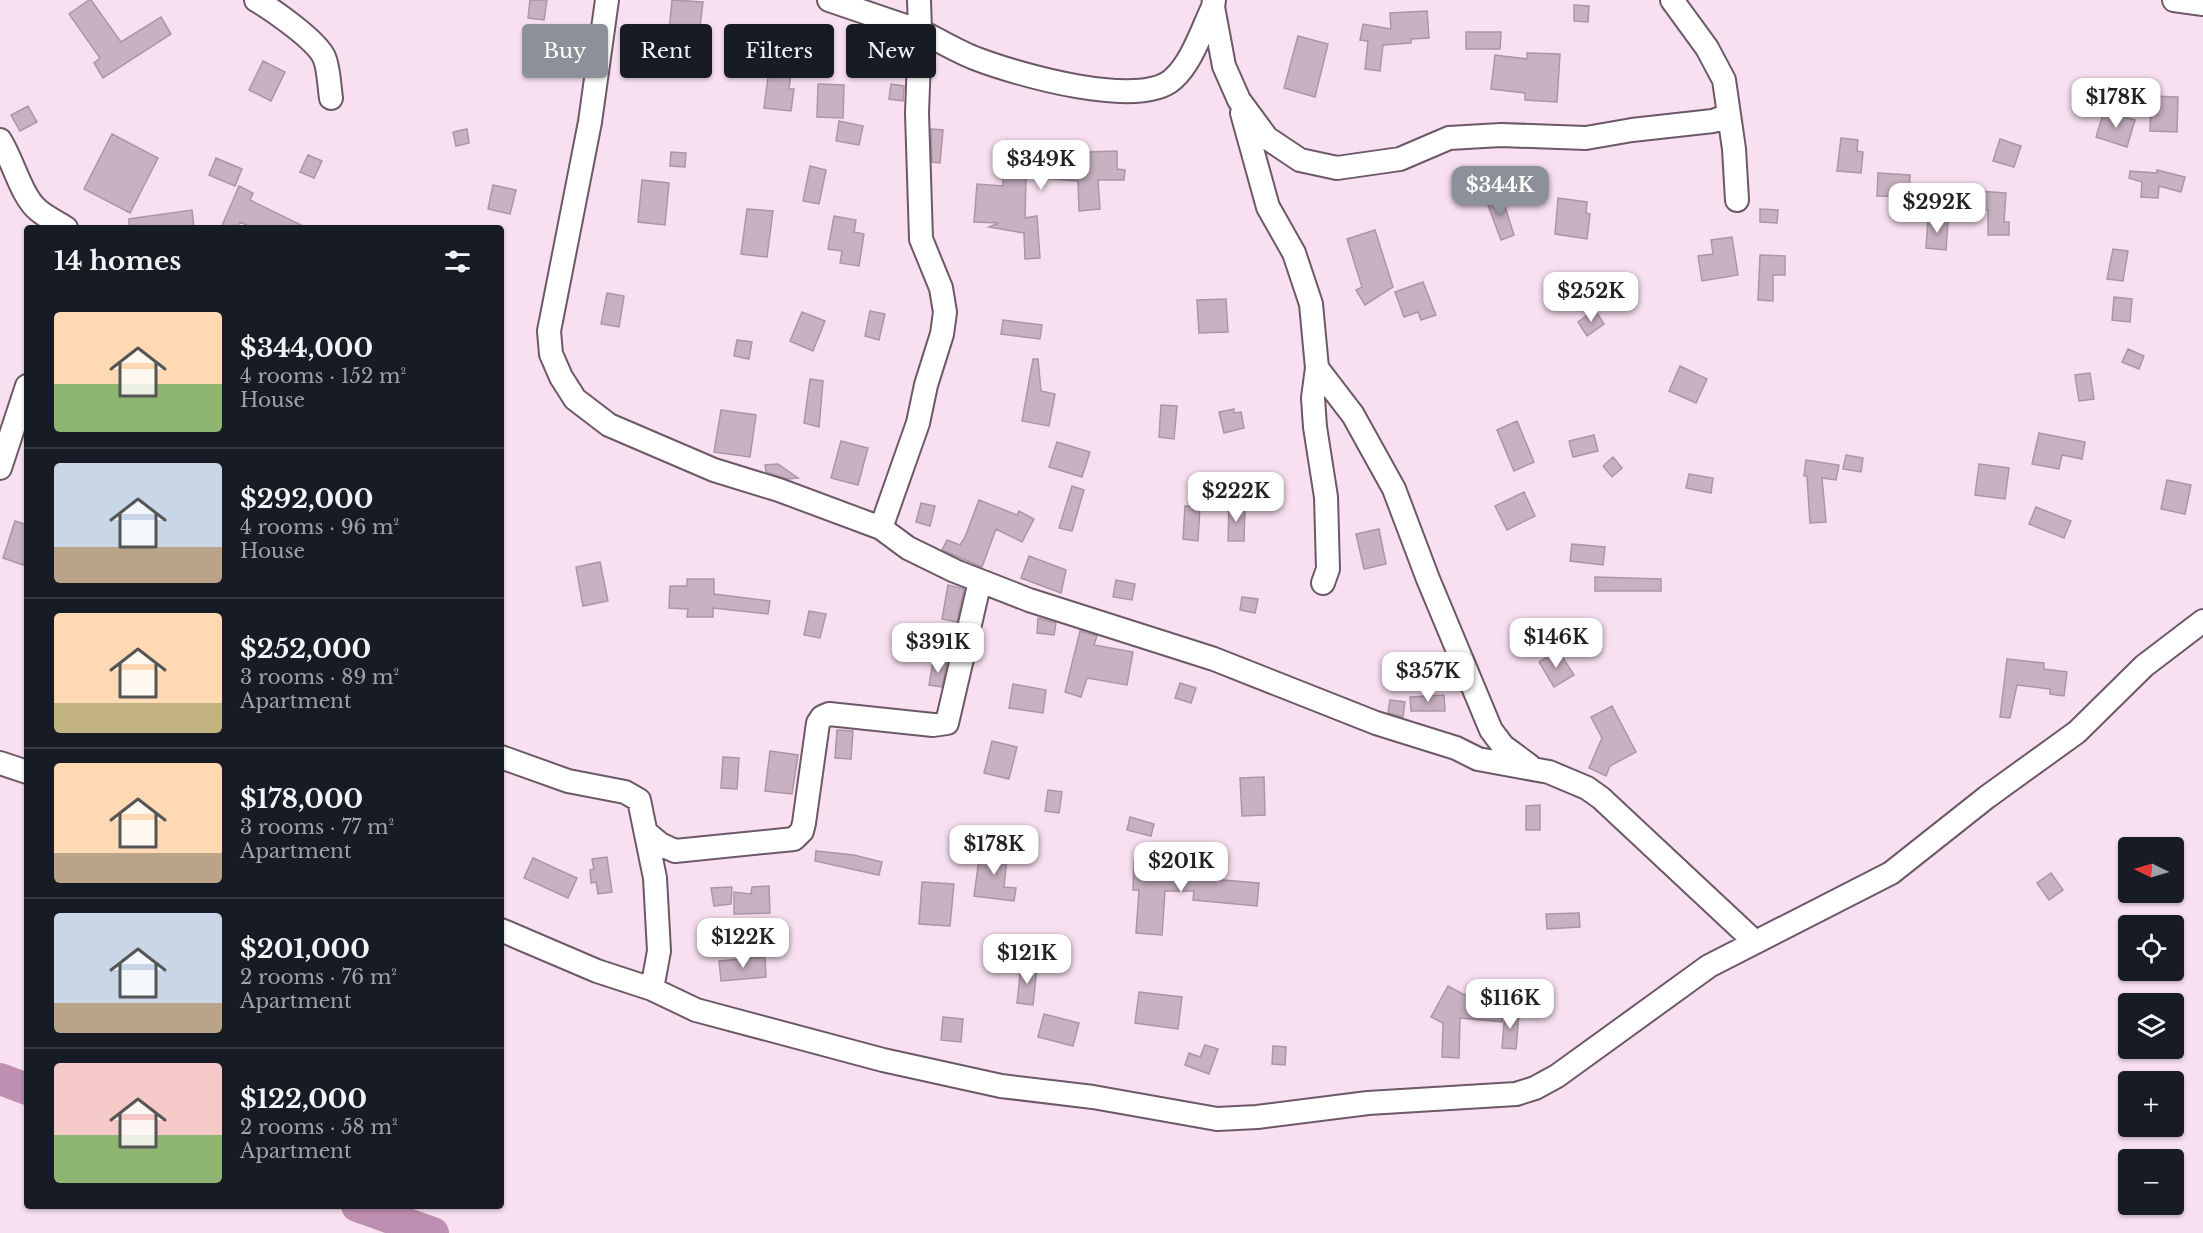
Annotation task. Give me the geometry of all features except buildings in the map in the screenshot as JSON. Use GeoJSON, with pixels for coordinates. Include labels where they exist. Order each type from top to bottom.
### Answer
{"type":"FeatureCollection","features":[{"type":"Feature","properties":{"kind":"street"},"geometry":{"type":"LineString","coordinates":[[256,0],[298,30],[321,52],[325,58],[331,98]]}},
{"type":"Feature","properties":{"kind":"street"},"geometry":{"type":"LineString","coordinates":[[607,0],[588,132],[549,331],[551,354],[561,377],[575,399],[609,425],[714,470],[779,490],[881,528],[908,549],[1029,600],[1214,658],[1376,723],[1456,748],[1478,759],[1532,768],[1572,781],[1601,798],[1754,941]]}},
{"type":"Feature","properties":{"kind":"street"},"geometry":{"type":"LineString","coordinates":[[829,0],[899,24]]}},
{"type":"Feature","properties":{"kind":"street"},"geometry":{"type":"LineString","coordinates":[[920,0],[920,24]]}},
{"type":"Feature","properties":{"kind":"street"},"geometry":{"type":"LineString","coordinates":[[1672,0],[1707,48],[1725,80],[1734,149],[1737,200]]}},
{"type":"Feature","properties":{"kind":"street"},"geometry":{"type":"LineString","coordinates":[[2174,0],[2203,4]]}},
{"type":"Feature","properties":{"kind":"street"},"geometry":{"type":"LineString","coordinates":[[936,39],[976,59],[1046,81],[1112,92],[1157,87],[1172,81],[1184,67],[1213,4]]}},
{"type":"Feature","properties":{"kind":"street"},"geometry":{"type":"LineString","coordinates":[[1213,4],[1224,66],[1239,100],[1268,207],[1294,253],[1311,304],[1317,368],[1313,398],[1315,427],[1326,497],[1328,568],[1323,583]]}},
{"type":"Feature","properties":{"kind":"street"},"geometry":{"type":"LineString","coordinates":[[881,528],[918,423],[926,385],[942,334],[945,312],[941,288],[921,239],[917,112],[918,78]]}},
{"type":"Feature","properties":{"kind":"street"},"geometry":{"type":"LineString","coordinates":[[1239,100],[1267,138],[1300,160],[1337,168],[1400,159],[1449,138],[1501,135],[1586,138],[1632,130],[1713,121],[1729,115]]}},
{"type":"Feature","properties":{"kind":"street"},"geometry":{"type":"LineString","coordinates":[[4,153],[29,200],[38,210],[61,225]]}},
{"type":"Feature","properties":{"kind":"street"},"geometry":{"type":"LineString","coordinates":[[1317,368],[1353,415],[1395,489],[1428,579],[1491,730],[1503,746],[1532,768]]}},
{"type":"Feature","properties":{"kind":"street"},"geometry":{"type":"LineString","coordinates":[[0,468],[24,395]]}},
{"type":"Feature","properties":{"kind":"street"},"geometry":{"type":"LineString","coordinates":[[648,834],[660,844],[675,851],[794,839],[798,836],[804,823],[818,723],[822,717],[829,714],[941,726],[947,723],[980,581]]}},
{"type":"Feature","properties":{"kind":"street"},"geometry":{"type":"LineString","coordinates":[[504,931],[597,971],[652,989],[696,1010],[883,1060],[1001,1086],[1093,1097],[1217,1119],[1257,1117],[1368,1103],[1516,1094],[1535,1088],[1578,1062],[1709,966],[1891,873],[1978,803],[2077,732],[2144,666],[2203,621]]}},
{"type":"Feature","properties":{"kind":"street"},"geometry":{"type":"LineString","coordinates":[[504,758],[568,782],[636,796],[639,800],[648,834],[655,878],[659,951],[652,989]]}},
{"type":"Feature","properties":{"kind":"street"},"geometry":{"type":"LineString","coordinates":[[0,763],[24,771]]}},
{"type":"Feature","properties":{"kind":"waterway"},"geometry":{"type":"LineString","coordinates":[[0,1079],[24,1088]]}},
{"type":"Feature","properties":{"kind":"waterway"},"geometry":{"type":"LineString","coordinates":[[365,1209],[433,1233]]}}]}
